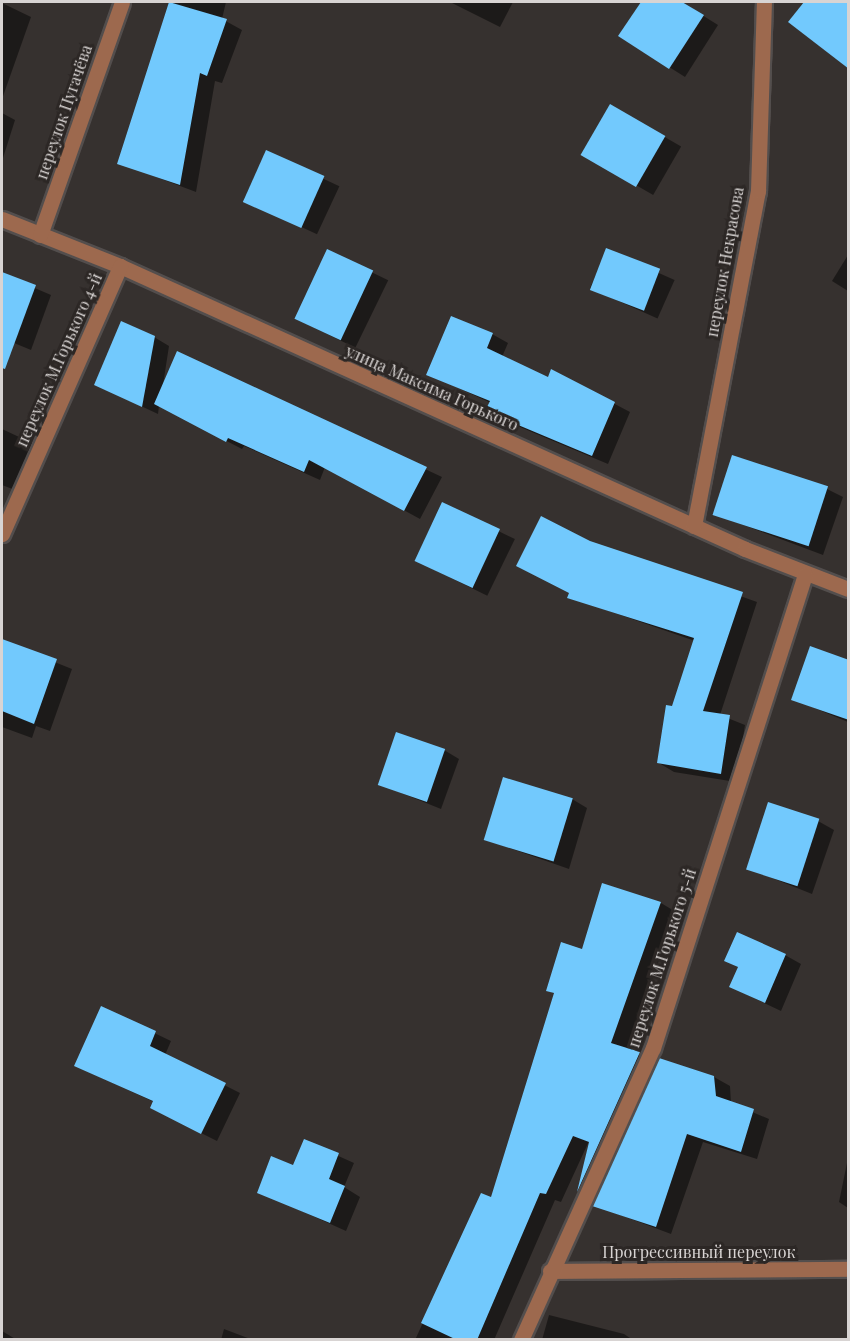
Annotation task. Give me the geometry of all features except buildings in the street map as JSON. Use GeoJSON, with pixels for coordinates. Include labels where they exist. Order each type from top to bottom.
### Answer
{"type":"FeatureCollection","features":[{"type":"Feature","properties":{"kind":"street","name":"переулок Пугачёва"},"geometry":{"type":"LineString","coordinates":[[40,235],[122,2]]}},
{"type":"Feature","properties":{"kind":"street","name":"переулок Некрасова"},"geometry":{"type":"LineString","coordinates":[[694,526],[758,191],[764,2]]}},
{"type":"Feature","properties":{"kind":"street","name":"улица Максима Горького"},"geometry":{"type":"LineString","coordinates":[[2,219],[120,266],[805,575],[849,589]]}},
{"type":"Feature","properties":{"kind":"street","name":"переулок М.Горького 4-й"},"geometry":{"type":"LineString","coordinates":[[2,534],[120,266]]}},
{"type":"Feature","properties":{"kind":"street","name":"переулок М.Горького 5-й"},"geometry":{"type":"LineString","coordinates":[[521,1340],[549,1271],[653,1048],[805,575]]}},
{"type":"Feature","properties":{"kind":"street","name":"Прогрессивный переулок"},"geometry":{"type":"LineString","coordinates":[[549,1271],[849,1269]]}}]}
